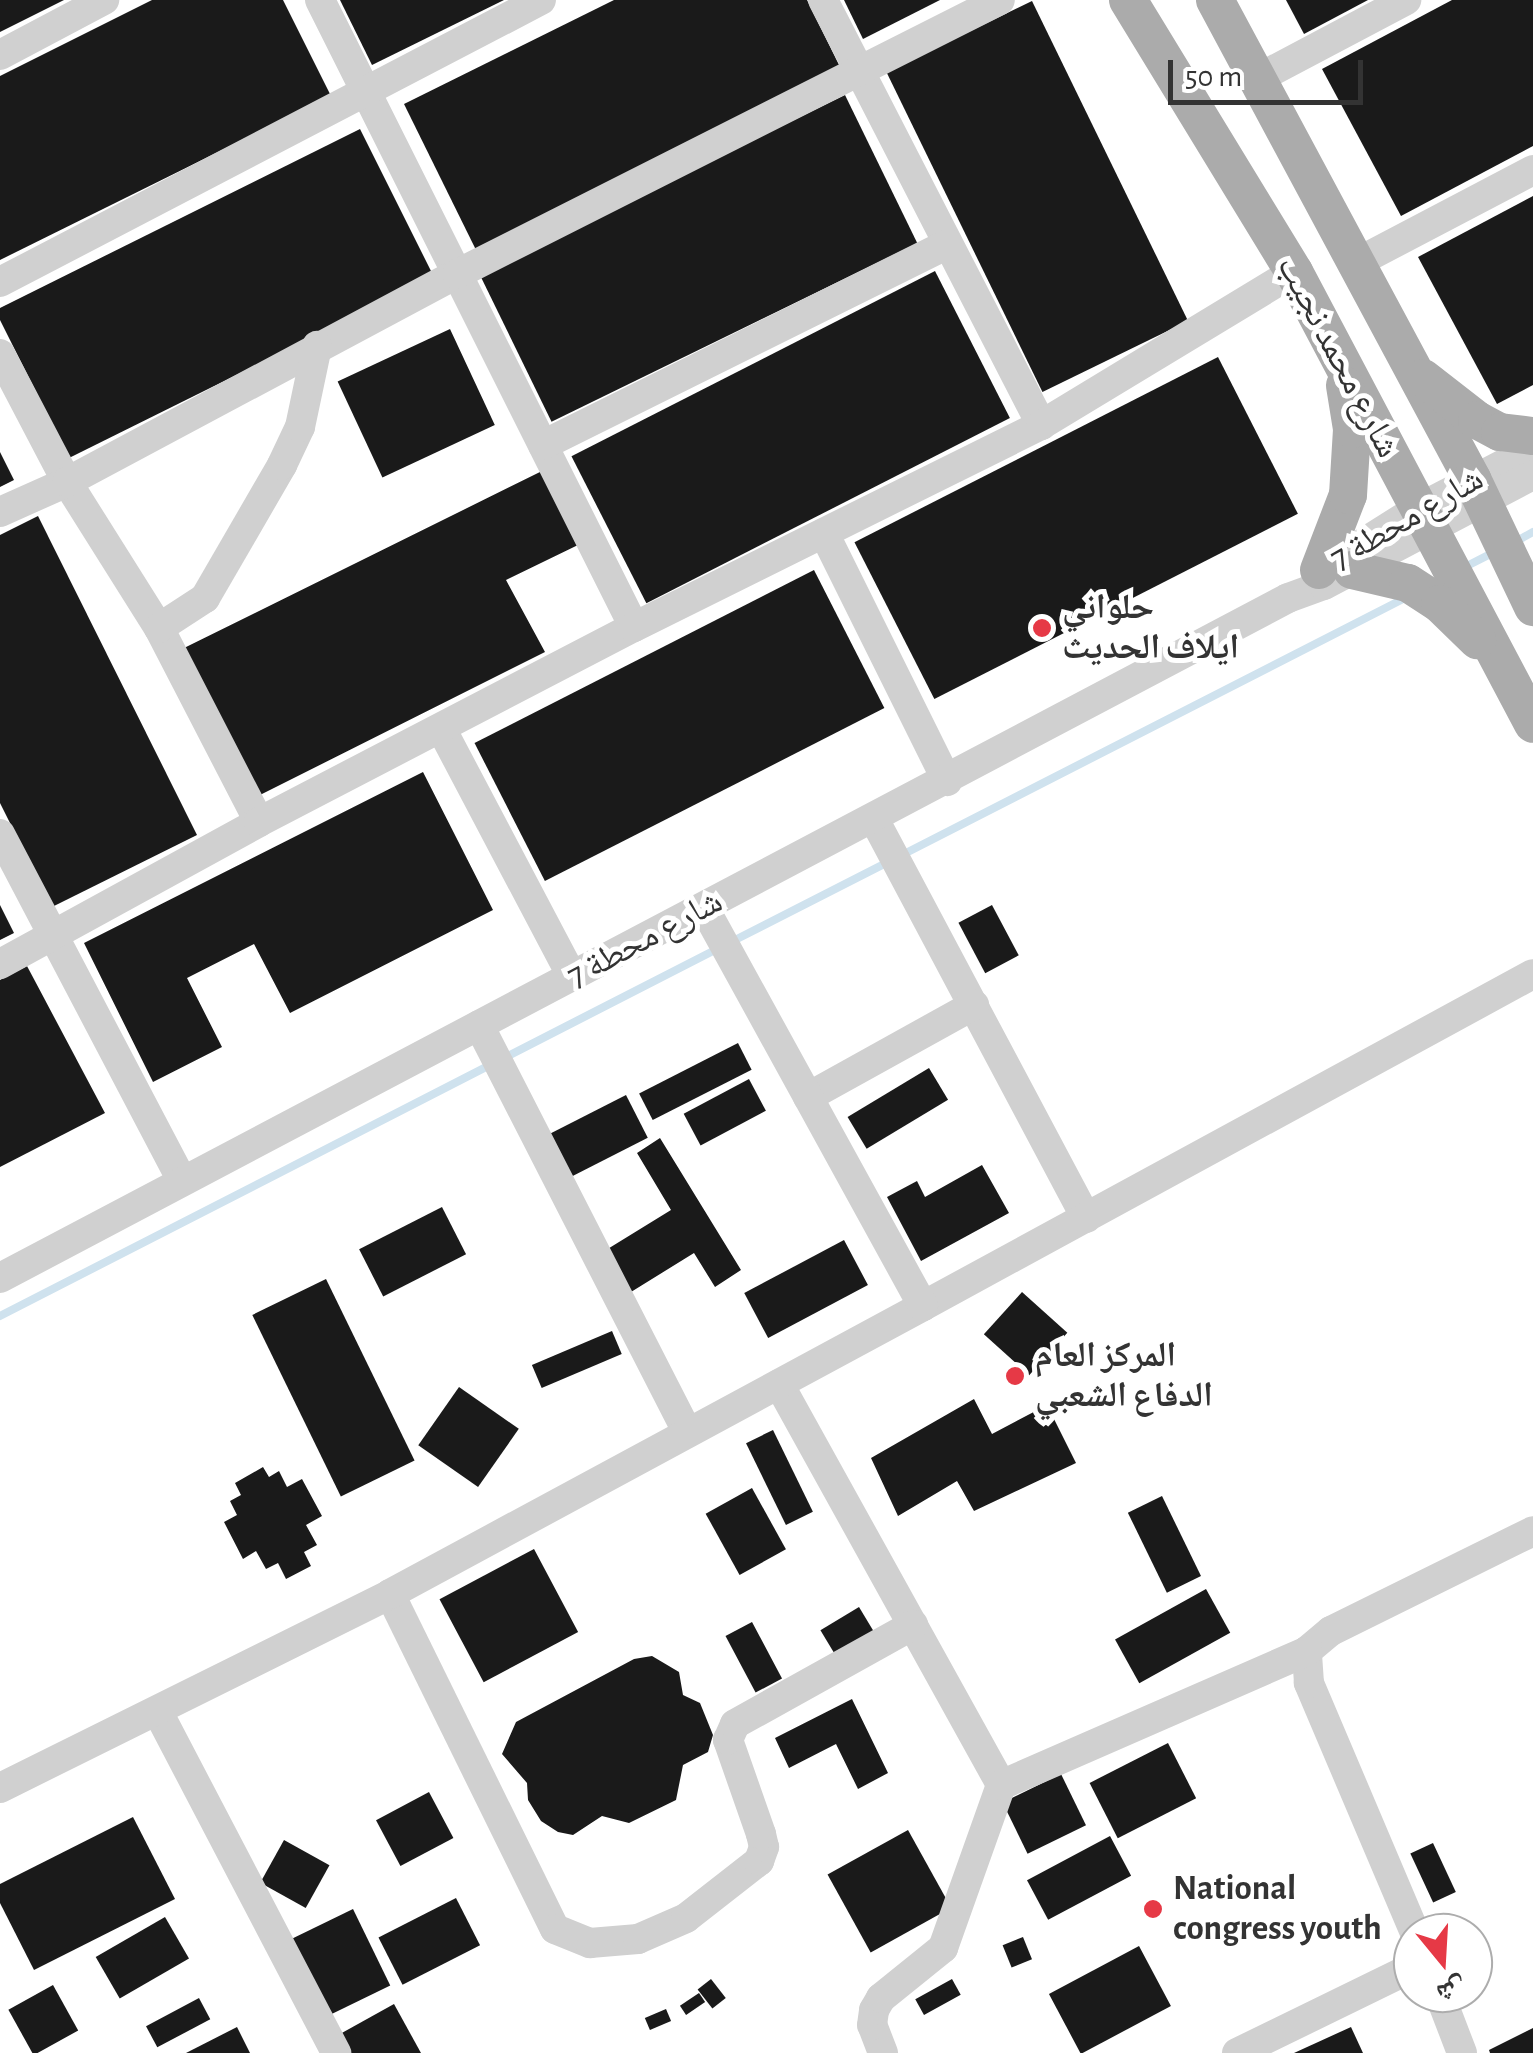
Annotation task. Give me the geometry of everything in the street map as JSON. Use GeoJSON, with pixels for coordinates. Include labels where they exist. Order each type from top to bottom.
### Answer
{"type":"FeatureCollection","features":[{"type":"Feature","properties":{"kind":"main road","name":"شارع محمد نجيب"},"geometry":{"type":"LineString","coordinates":[[1128,0],[1294,272],[1533,724]]}},
{"type":"Feature","properties":{"kind":"main road","name":"شارع محمد نجيب"},"geometry":{"type":"LineString","coordinates":[[1215,0],[1478,490],[1533,607]]}},
{"type":"Feature","properties":{"kind":"main road"},"geometry":{"type":"LineString","coordinates":[[1342,364],[1352,428],[1348,494],[1335,570],[1392,577],[1422,592],[1503,665]]}},
{"type":"Feature","properties":{"kind":"main road"},"geometry":{"type":"LineString","coordinates":[[1412,369],[1477,420],[1500,432],[1533,436]]}},
{"type":"Feature","properties":{"kind":"main road"},"geometry":{"type":"LineString","coordinates":[[1533,542],[1533,552]]}},
{"type":"Feature","properties":{"kind":"street"},"geometry":{"type":"LineString","coordinates":[[0,55],[104,0]]}},
{"type":"Feature","properties":{"kind":"street"},"geometry":{"type":"LineString","coordinates":[[320,0],[634,627]]}},
{"type":"Feature","properties":{"kind":"street"},"geometry":{"type":"LineString","coordinates":[[0,282],[541,0]]}},
{"type":"Feature","properties":{"kind":"street"},"geometry":{"type":"LineString","coordinates":[[823,0],[1040,425]]}},
{"type":"Feature","properties":{"kind":"street"},"geometry":{"type":"LineString","coordinates":[[0,512],[67,482],[456,274],[1000,0]]}},
{"type":"Feature","properties":{"kind":"street"},"geometry":{"type":"LineString","coordinates":[[1257,78],[1406,0]]}},
{"type":"Feature","properties":{"kind":"street"},"geometry":{"type":"LineString","coordinates":[[1356,263],[1533,170]]}},
{"type":"Feature","properties":{"kind":"street"},"geometry":{"type":"LineString","coordinates":[[543,445],[948,244]]}},
{"type":"Feature","properties":{"kind":"street"},"geometry":{"type":"LineString","coordinates":[[0,964],[259,822],[634,627],[1040,425],[1294,272]]}},
{"type":"Feature","properties":{"kind":"street"},"geometry":{"type":"LineString","coordinates":[[158,628],[205,598],[282,465],[300,427],[317,346]]}},
{"type":"Feature","properties":{"kind":"street"},"geometry":{"type":"LineString","coordinates":[[0,354],[67,482],[158,628],[259,822]]}},
{"type":"Feature","properties":{"kind":"street","name":"شارع محطة 7"},"geometry":{"type":"LineString","coordinates":[[0,1278],[1288,598],[1478,490],[1533,449]]}},
{"type":"Feature","properties":{"kind":"street","name":"شارع محطة 7"},"geometry":{"type":"LineString","coordinates":[[1478,490],[1533,476]]}},
{"type":"Feature","properties":{"kind":"street"},"geometry":{"type":"LineString","coordinates":[[824,532],[947,781]]}},
{"type":"Feature","properties":{"kind":"street"},"geometry":{"type":"LineString","coordinates":[[442,730],[572,977]]}},
{"type":"Feature","properties":{"kind":"street"},"geometry":{"type":"LineString","coordinates":[[874,819],[1086,1218]]}},
{"type":"Feature","properties":{"kind":"street"},"geometry":{"type":"LineString","coordinates":[[0,834],[182,1181]]}},
{"type":"Feature","properties":{"kind":"street"},"geometry":{"type":"LineString","coordinates":[[704,908],[923,1306]]}},
{"type":"Feature","properties":{"kind":"street"},"geometry":{"type":"LineString","coordinates":[[0,1788],[390,1594],[1533,974]]}},
{"type":"Feature","properties":{"kind":"street"},"geometry":{"type":"LineString","coordinates":[[808,1096],[974,1005]]}},
{"type":"Feature","properties":{"kind":"street"},"geometry":{"type":"LineString","coordinates":[[478,1026],[688,1433]]}},
{"type":"Feature","properties":{"kind":"street"},"geometry":{"type":"LineString","coordinates":[[779,1384],[1001,1785]]}},
{"type":"Feature","properties":{"kind":"street"},"geometry":{"type":"LineString","coordinates":[[884,2053],[872,2025],[874,2010],[881,1998],[943,1948],[1001,1785],[1307,1651],[1331,1631],[1533,1531]]}},
{"type":"Feature","properties":{"kind":"street"},"geometry":{"type":"LineString","coordinates":[[390,1594],[555,1928],[590,1943],[638,1939],[686,1918],[759,1861],[764,1847],[761,1834],[728,1740],[736,1724],[913,1625]]}},
{"type":"Feature","properties":{"kind":"street"},"geometry":{"type":"LineString","coordinates":[[1307,1651],[1309,1683],[1407,1913]]}},
{"type":"Feature","properties":{"kind":"street"},"geometry":{"type":"LineString","coordinates":[[158,1712],[336,2053]]}},
{"type":"Feature","properties":{"kind":"street"},"geometry":{"type":"LineString","coordinates":[[1237,2053],[1393,1977]]}},
{"type":"Feature","properties":{"kind":"street"},"geometry":{"type":"LineString","coordinates":[[1447,2013],[1462,2053]]}},
{"type":"Feature","properties":{"kind":"building"},"geometry":{"type":"Polygon","coordinates":[[[0,0],[64,0],[0,32],[0,0]]]}},
{"type":"Feature","properties":{"kind":"building"},"geometry":{"type":"Polygon","coordinates":[[[152,0],[283,0],[331,96],[0,260],[0,76],[152,0]]]}},
{"type":"Feature","properties":{"kind":"building"},"geometry":{"type":"Polygon","coordinates":[[[340,0],[504,0],[372,65],[340,0]]]}},
{"type":"Feature","properties":{"kind":"building"},"geometry":{"type":"Polygon","coordinates":[[[614,0],[807,0],[842,71],[477,252],[404,104],[614,0]]]}},
{"type":"Feature","properties":{"kind":"building"},"geometry":{"type":"Polygon","coordinates":[[[844,0],[940,0],[863,39],[844,0]]]}},
{"type":"Feature","properties":{"kind":"building"},"geometry":{"type":"Polygon","coordinates":[[[1286,0],[1368,0],[1304,34],[1286,0]]]}},
{"type":"Feature","properties":{"kind":"building"},"geometry":{"type":"Polygon","coordinates":[[[1452,0],[1533,0],[1533,146],[1401,216],[1322,69],[1452,0]]]}},
{"type":"Feature","properties":{"kind":"building"},"geometry":{"type":"Polygon","coordinates":[[[1032,1],[1188,321],[1042,392],[886,72],[1032,1]]]}},
{"type":"Feature","properties":{"kind":"building"},"geometry":{"type":"Polygon","coordinates":[[[845,95],[917,243],[552,422],[479,273],[845,95]]]}},
{"type":"Feature","properties":{"kind":"building"},"geometry":{"type":"Polygon","coordinates":[[[360,129],[434,277],[69,458],[0,320],[0,308],[360,129]]]}},
{"type":"Feature","properties":{"kind":"building"},"geometry":{"type":"Polygon","coordinates":[[[1533,196],[1533,385],[1497,404],[1418,257],[1533,196]]]}},
{"type":"Feature","properties":{"kind":"building"},"geometry":{"type":"Polygon","coordinates":[[[935,271],[1010,418],[646,603],[571,456],[935,271]]]}},
{"type":"Feature","properties":{"kind":"building"},"geometry":{"type":"Polygon","coordinates":[[[450,329],[495,425],[382,477],[338,381],[450,329]]]}},
{"type":"Feature","properties":{"kind":"building"},"geometry":{"type":"Polygon","coordinates":[[[1218,357],[1298,514],[934,699],[854,542],[1218,357]]]}},
{"type":"Feature","properties":{"kind":"building"},"geometry":{"type":"Polygon","coordinates":[[[0,452],[14,480],[0,487],[0,452]]]}},
{"type":"Feature","properties":{"kind":"building"},"geometry":{"type":"Polygon","coordinates":[[[542,471],[578,545],[506,580],[545,652],[256,797],[182,649],[542,471]]]}},
{"type":"Feature","properties":{"kind":"building"},"geometry":{"type":"Polygon","coordinates":[[[38,516],[197,835],[52,907],[0,803],[0,535],[38,516]]]}},
{"type":"Feature","properties":{"kind":"building"},"geometry":{"type":"Polygon","coordinates":[[[814,570],[884,708],[545,881],[475,743],[814,570]]]}},
{"type":"Feature","properties":{"kind":"building"},"geometry":{"type":"Polygon","coordinates":[[[423,772],[493,910],[290,1013],[254,944],[187,978],[222,1047],[153,1082],[84,943],[423,772]]]}},
{"type":"Feature","properties":{"kind":"building"},"geometry":{"type":"Polygon","coordinates":[[[0,905],[14,933],[0,940],[0,905]]]}},
{"type":"Feature","properties":{"kind":"building"},"geometry":{"type":"Polygon","coordinates":[[[992,905],[1019,955],[985,973],[958,923],[992,905]]]}},
{"type":"Feature","properties":{"kind":"building"},"geometry":{"type":"Polygon","coordinates":[[[27,966],[105,1113],[0,1167],[0,980],[27,966]]]}},
{"type":"Feature","properties":{"kind":"building"},"geometry":{"type":"Polygon","coordinates":[[[738,1043],[752,1070],[653,1120],[639,1093],[738,1043]]]}},
{"type":"Feature","properties":{"kind":"building"},"geometry":{"type":"Polygon","coordinates":[[[929,1068],[948,1100],[867,1149],[848,1117],[929,1068]]]}},
{"type":"Feature","properties":{"kind":"building"},"geometry":{"type":"Polygon","coordinates":[[[749,1079],[766,1111],[701,1146],[684,1114],[749,1079]]]}},
{"type":"Feature","properties":{"kind":"building"},"geometry":{"type":"Polygon","coordinates":[[[626,1095],[648,1138],[566,1180],[544,1137],[626,1095]]]}},
{"type":"Feature","properties":{"kind":"building"},"geometry":{"type":"Polygon","coordinates":[[[660,1138],[741,1270],[715,1287],[694,1253],[631,1292],[606,1250],[671,1210],[637,1153],[660,1138]]]}},
{"type":"Feature","properties":{"kind":"building"},"geometry":{"type":"Polygon","coordinates":[[[982,1165],[1009,1213],[921,1261],[887,1197],[917,1181],[925,1197],[982,1165]]]}},
{"type":"Feature","properties":{"kind":"building"},"geometry":{"type":"Polygon","coordinates":[[[442,1207],[466,1254],[383,1296],[359,1249],[442,1207]]]}},
{"type":"Feature","properties":{"kind":"building"},"geometry":{"type":"Polygon","coordinates":[[[844,1240],[868,1285],[768,1338],[744,1293],[844,1240]]]}},
{"type":"Feature","properties":{"kind":"building"},"geometry":{"type":"Polygon","coordinates":[[[326,1279],[415,1461],[341,1497],[252,1315],[326,1279]]]}},
{"type":"Feature","properties":{"kind":"building"},"geometry":{"type":"Polygon","coordinates":[[[1022,1292],[1067,1333],[1029,1375],[984,1334],[1022,1292]]]}},
{"type":"Feature","properties":{"kind":"building"},"geometry":{"type":"Polygon","coordinates":[[[612,1331],[622,1354],[542,1388],[532,1365],[612,1331]]]}},
{"type":"Feature","properties":{"kind":"building"},"geometry":{"type":"Polygon","coordinates":[[[459,1387],[519,1429],[478,1487],[418,1445],[459,1387]]]}},
{"type":"Feature","properties":{"kind":"building"},"geometry":{"type":"Polygon","coordinates":[[[974,1399],[992,1434],[1047,1405],[1076,1463],[974,1511],[957,1481],[898,1516],[871,1458],[974,1399]]]}},
{"type":"Feature","properties":{"kind":"building"},"geometry":{"type":"Polygon","coordinates":[[[773,1430],[813,1512],[786,1525],[746,1443],[773,1430]]]}},
{"type":"Feature","properties":{"kind":"building"},"geometry":{"type":"Polygon","coordinates":[[[263,1467],[269,1477],[279,1471],[287,1487],[302,1479],[322,1516],[306,1525],[317,1545],[304,1552],[311,1566],[286,1579],[278,1563],[266,1569],[256,1551],[243,1559],[224,1522],[237,1515],[230,1501],[241,1495],[235,1483],[263,1467]]]}},
{"type":"Feature","properties":{"kind":"building"},"geometry":{"type":"Polygon","coordinates":[[[752,1488],[786,1549],[740,1575],[706,1514],[752,1488]]]}},
{"type":"Feature","properties":{"kind":"building"},"geometry":{"type":"Polygon","coordinates":[[[1162,1496],[1201,1576],[1167,1593],[1128,1513],[1162,1496]]]}},
{"type":"Feature","properties":{"kind":"building"},"geometry":{"type":"Polygon","coordinates":[[[534,1549],[578,1632],[484,1682],[440,1599],[534,1549]]]}},
{"type":"Feature","properties":{"kind":"building"},"geometry":{"type":"Polygon","coordinates":[[[1206,1589],[1230,1633],[1139,1683],[1115,1639],[1206,1589]]]}},
{"type":"Feature","properties":{"kind":"building"},"geometry":{"type":"Polygon","coordinates":[[[859,1607],[875,1634],[836,1657],[820,1630],[859,1607]]]}},
{"type":"Feature","properties":{"kind":"building"},"geometry":{"type":"Polygon","coordinates":[[[752,1622],[782,1679],[756,1693],[726,1636],[752,1622]]]}},
{"type":"Feature","properties":{"kind":"building"},"geometry":{"type":"Polygon","coordinates":[[[652,1656],[679,1672],[683,1695],[700,1703],[713,1735],[708,1752],[683,1765],[676,1800],[629,1823],[602,1816],[573,1835],[558,1832],[541,1821],[528,1800],[527,1783],[502,1754],[516,1722],[634,1659],[652,1656]]]}},
{"type":"Feature","properties":{"kind":"building"},"geometry":{"type":"Polygon","coordinates":[[[852,1699],[888,1773],[858,1789],[836,1744],[789,1768],[775,1738],[852,1699]]]}},
{"type":"Feature","properties":{"kind":"building"},"geometry":{"type":"Polygon","coordinates":[[[1168,1743],[1196,1798],[1118,1838],[1090,1783],[1168,1743]]]}},
{"type":"Feature","properties":{"kind":"building"},"geometry":{"type":"Polygon","coordinates":[[[1061,1774],[1086,1825],[1028,1854],[1003,1802],[1061,1774]]]}},
{"type":"Feature","properties":{"kind":"building"},"geometry":{"type":"Polygon","coordinates":[[[429,1792],[453,1838],[400,1866],[376,1820],[429,1792]]]}},
{"type":"Feature","properties":{"kind":"building"},"geometry":{"type":"Polygon","coordinates":[[[133,1817],[175,1899],[34,1970],[0,1903],[0,1884],[133,1817]]]}},
{"type":"Feature","properties":{"kind":"building"},"geometry":{"type":"Polygon","coordinates":[[[908,1830],[951,1908],[871,1952],[828,1875],[908,1830]]]}},
{"type":"Feature","properties":{"kind":"building"},"geometry":{"type":"Polygon","coordinates":[[[1110,1836],[1131,1876],[1048,1920],[1027,1880],[1110,1836]]]}},
{"type":"Feature","properties":{"kind":"building"},"geometry":{"type":"Polygon","coordinates":[[[284,1840],[329,1865],[306,1908],[260,1883],[284,1840]]]}},
{"type":"Feature","properties":{"kind":"building"},"geometry":{"type":"Polygon","coordinates":[[[1433,1843],[1456,1892],[1433,1903],[1410,1854],[1433,1843]]]}},
{"type":"Feature","properties":{"kind":"building"},"geometry":{"type":"Polygon","coordinates":[[[456,1898],[480,1945],[403,1985],[378,1937],[456,1898]]]}},
{"type":"Feature","properties":{"kind":"building"},"geometry":{"type":"Polygon","coordinates":[[[353,1909],[390,1985],[322,2019],[285,1942],[353,1909]]]}},
{"type":"Feature","properties":{"kind":"building"},"geometry":{"type":"Polygon","coordinates":[[[165,1917],[189,1959],[120,1999],[96,1957],[165,1917]]]}},
{"type":"Feature","properties":{"kind":"building"},"geometry":{"type":"Polygon","coordinates":[[[1023,1937],[1032,1959],[1012,1967],[1003,1945],[1023,1937]]]}},
{"type":"Feature","properties":{"kind":"building"},"geometry":{"type":"Polygon","coordinates":[[[1139,1946],[1171,2006],[1080,2053],[1049,1994],[1139,1946]]]}},
{"type":"Feature","properties":{"kind":"building"},"geometry":{"type":"Polygon","coordinates":[[[711,1979],[726,1998],[712,2008],[698,1989],[711,1979]]]}},
{"type":"Feature","properties":{"kind":"building"},"geometry":{"type":"Polygon","coordinates":[[[952,1979],[961,1995],[924,2015],[915,1999],[952,1979]]]}},
{"type":"Feature","properties":{"kind":"building"},"geometry":{"type":"Polygon","coordinates":[[[53,1985],[78,2030],[32,2053],[8,2010],[53,1985]]]}},
{"type":"Feature","properties":{"kind":"building"},"geometry":{"type":"Polygon","coordinates":[[[699,1993],[705,2002],[686,2015],[680,2006],[699,1993]]]}},
{"type":"Feature","properties":{"kind":"building"},"geometry":{"type":"Polygon","coordinates":[[[199,1998],[210,2019],[157,2047],[146,2026],[199,1998]]]}},
{"type":"Feature","properties":{"kind":"building"},"geometry":{"type":"Polygon","coordinates":[[[394,2004],[421,2053],[350,2053],[340,2034],[394,2004]]]}},
{"type":"Feature","properties":{"kind":"building"},"geometry":{"type":"Polygon","coordinates":[[[666,2009],[671,2021],[650,2030],[645,2018],[666,2009]]]}},
{"type":"Feature","properties":{"kind":"building"},"geometry":{"type":"Polygon","coordinates":[[[237,2027],[250,2053],[186,2053],[237,2027]]]}},
{"type":"Feature","properties":{"kind":"building"},"geometry":{"type":"Polygon","coordinates":[[[1351,2027],[1363,2053],[1294,2053],[1351,2027]]]}},
{"type":"Feature","properties":{"kind":"building"},"geometry":{"type":"Polygon","coordinates":[[[1533,2028],[1533,2053],[1490,2053],[1489,2050],[1533,2028]]]}},
{"type":"Feature","properties":{"kind":"waterway"},"geometry":{"type":"LineString","coordinates":[[1515,542],[1533,532]]}},
{"type":"Feature","properties":{"kind":"waterway"},"geometry":{"type":"LineString","coordinates":[[1461,569],[1493,553]]}},
{"type":"Feature","properties":{"kind":"waterway"},"geometry":{"type":"LineString","coordinates":[[900,856],[1409,596]]}},
{"type":"Feature","properties":{"kind":"waterway"},"geometry":{"type":"LineString","coordinates":[[731,942],[888,862]]}},
{"type":"Feature","properties":{"kind":"waterway"},"geometry":{"type":"LineString","coordinates":[[504,1058],[719,948]]}},
{"type":"Feature","properties":{"kind":"waterway"},"geometry":{"type":"LineString","coordinates":[[0,1316],[492,1064]]}},
{"type":"Feature","properties":{"kind":"place","name":"حلواني ايلاف الحديث"},"geometry":{"type":"Point","coordinates":[1042,628]}},
{"type":"Feature","properties":{"kind":"place","name":"المركز العام الدفاع الشعبي"},"geometry":{"type":"Point","coordinates":[1015,1376]}},
{"type":"Feature","properties":{"kind":"place","name":"National congress youth"},"geometry":{"type":"Point","coordinates":[1153,1909]}}]}
